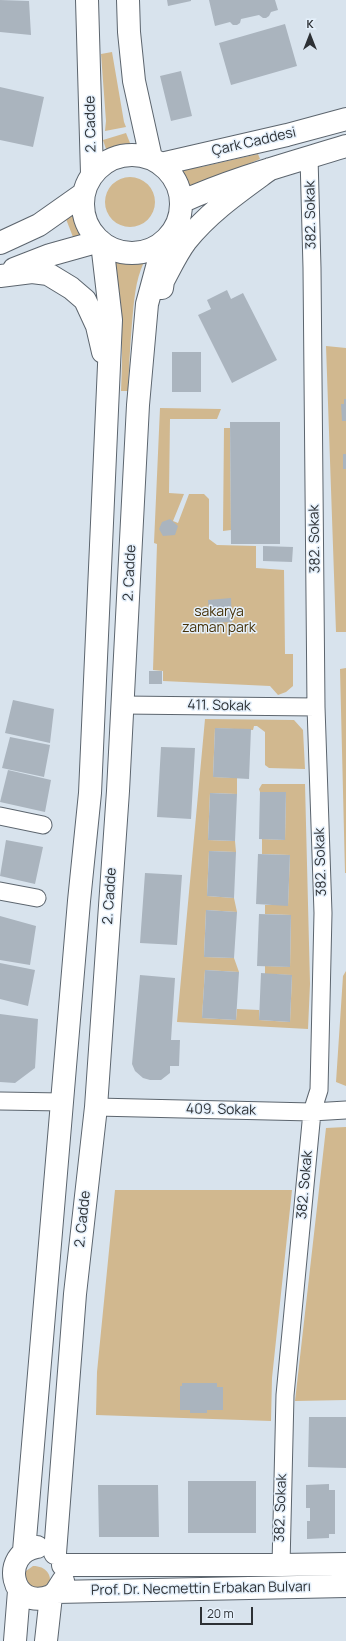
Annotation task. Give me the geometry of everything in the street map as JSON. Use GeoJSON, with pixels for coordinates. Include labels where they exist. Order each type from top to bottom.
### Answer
{"type":"FeatureCollection","features":[{"type":"Feature","properties":{"kind":"main road","name":"2. Cadde"},"geometry":{"type":"LineString","coordinates":[[87,0],[92,174]]}},
{"type":"Feature","properties":{"kind":"main road"},"geometry":{"type":"LineString","coordinates":[[128,0],[129,32],[134,81],[156,161]]}},
{"type":"Feature","properties":{"kind":"main road","name":"Çark Caddesi"},"geometry":{"type":"LineString","coordinates":[[156,161],[280,136],[346,119]]}},
{"type":"Feature","properties":{"kind":"main road","name":"Çark Caddesi"},"geometry":{"type":"LineString","coordinates":[[181,202],[201,193],[270,169],[346,146]]}},
{"type":"Feature","properties":{"kind":"main road"},"geometry":{"type":"LineString","coordinates":[[130,154],[141,155],[156,161],[169,172],[179,191],[181,202],[177,223],[164,241],[155,247],[133,253],[112,249],[101,242],[88,226],[84,216],[82,205],[86,184],[92,174],[104,163],[119,156],[130,154]]}},
{"type":"Feature","properties":{"kind":"main road"},"geometry":{"type":"LineString","coordinates":[[138,405],[163,281],[186,242],[207,218],[270,169]]}},
{"type":"Feature","properties":{"kind":"main road"},"geometry":{"type":"LineString","coordinates":[[0,243],[39,225],[83,194]]}},
{"type":"Feature","properties":{"kind":"main road","name":"2. Cadde"},"geometry":{"type":"LineString","coordinates":[[46,1641],[54,1594],[64,1579],[59,1559],[76,1294],[96,1107],[122,705],[138,405],[147,304],[164,241]]}},
{"type":"Feature","properties":{"kind":"main road","name":"2. Cadde"},"geometry":{"type":"LineString","coordinates":[[24,1551],[90,793],[111,320],[101,242]]}},
{"type":"Feature","properties":{"kind":"main road"},"geometry":{"type":"LineString","coordinates":[[0,275],[50,255],[101,242]]}},
{"type":"Feature","properties":{"kind":"main road"},"geometry":{"type":"LineString","coordinates":[[0,275],[32,272],[48,274],[71,288],[85,300],[97,326],[108,371]]}},
{"type":"Feature","properties":{"kind":"main road"},"geometry":{"type":"LineString","coordinates":[[54,1594],[43,1599],[34,1599],[26,1596],[14,1585],[12,1577],[6,1570],[24,1551],[37,1547],[50,1550],[59,1559]]}},
{"type":"Feature","properties":{"kind":"main road","name":"Prof. Dr. Necmettin Erbakan Bulvarı"},"geometry":{"type":"LineString","coordinates":[[59,1559],[281,1565],[346,1564]]}},
{"type":"Feature","properties":{"kind":"main road","name":"Prof. Dr. Necmettin Erbakan Bulvarı"},"geometry":{"type":"LineString","coordinates":[[54,1594],[346,1586]]}},
{"type":"Feature","properties":{"kind":"main road"},"geometry":{"type":"LineString","coordinates":[[15,1641],[19,1591]]}},
{"type":"Feature","properties":{"kind":"street","name":"382. Sokak"},"geometry":{"type":"LineString","coordinates":[[281,1565],[280,1548],[285,1395],[312,1112],[319,1090],[323,913],[316,707],[312,268],[309,157]]}},
{"type":"Feature","properties":{"kind":"street","name":"411. Sokak"},"geometry":{"type":"LineString","coordinates":[[122,705],[316,707]]}},
{"type":"Feature","properties":{"kind":"street"},"geometry":{"type":"LineString","coordinates":[[0,816],[43,825]]}},
{"type":"Feature","properties":{"kind":"street"},"geometry":{"type":"LineString","coordinates":[[0,891],[37,898]]}},
{"type":"Feature","properties":{"kind":"street"},"geometry":{"type":"LineString","coordinates":[[0,1101],[62,1102]]}},
{"type":"Feature","properties":{"kind":"street","name":"409. Sokak"},"geometry":{"type":"LineString","coordinates":[[96,1107],[312,1112],[346,1110]]}},
{"type":"Feature","properties":{"kind":"green space"},"geometry":{"type":"Polygon","coordinates":[[[112,52],[126,127],[105,131],[106,121],[101,54],[112,52]]]}},
{"type":"Feature","properties":{"kind":"green space"},"geometry":{"type":"Polygon","coordinates":[[[126,133],[132,148],[125,147],[107,152],[103,140],[126,133]]]}},
{"type":"Feature","properties":{"kind":"green space"},"geometry":{"type":"Polygon","coordinates":[[[258,154],[260,159],[187,190],[186,183],[176,169],[201,167],[258,154]]]}},
{"type":"Feature","properties":{"kind":"green space"},"geometry":{"type":"Polygon","coordinates":[[[130,177],[139,179],[150,188],[155,202],[153,211],[144,222],[130,227],[121,225],[110,216],[105,202],[107,193],[116,182],[130,177]]]}},
{"type":"Feature","properties":{"kind":"green space"},"geometry":{"type":"Polygon","coordinates":[[[73,212],[83,236],[73,237],[66,219],[73,212]]]}},
{"type":"Feature","properties":{"kind":"green space"},"geometry":{"type":"Polygon","coordinates":[[[142,259],[144,262],[135,292],[133,307],[128,391],[121,391],[122,325],[119,292],[113,260],[129,262],[142,259]]]}},
{"type":"Feature","properties":{"kind":"green space"},"geometry":{"type":"Polygon","coordinates":[[[326,346],[346,348],[346,632],[336,632],[326,346]]]}},
{"type":"Feature","properties":{"kind":"green space","name":"sakarya zaman park"},"geometry":{"type":"Polygon","coordinates":[[[160,408],[221,409],[217,419],[170,419],[169,493],[184,494],[173,521],[178,523],[189,494],[204,494],[209,499],[209,539],[217,545],[256,546],[256,568],[284,570],[285,654],[293,654],[293,686],[286,692],[278,695],[270,686],[163,681],[163,671],[153,670],[157,544],[154,543],[160,408]]]}},
{"type":"Feature","properties":{"kind":"green space"},"geometry":{"type":"Polygon","coordinates":[[[224,428],[230,428],[231,530],[223,531],[224,428]]]}},
{"type":"Feature","properties":{"kind":"green space"},"geometry":{"type":"Polygon","coordinates":[[[346,668],[346,873],[345,873],[340,669],[346,668]]]}},
{"type":"Feature","properties":{"kind":"green space"},"geometry":{"type":"Polygon","coordinates":[[[205,719],[294,720],[303,730],[305,769],[269,768],[265,765],[265,732],[257,726],[254,726],[253,730],[215,728],[213,777],[237,778],[237,794],[210,793],[208,840],[235,841],[236,852],[209,851],[207,896],[234,898],[237,912],[206,910],[204,957],[234,958],[239,972],[205,970],[202,1018],[236,1020],[237,1009],[259,1010],[259,1020],[290,1022],[292,975],[265,974],[265,966],[290,967],[291,915],[265,914],[265,905],[288,905],[290,855],[262,854],[262,839],[285,840],[286,793],[260,792],[259,789],[262,784],[305,784],[310,984],[308,1029],[177,1022],[205,719]]]}},
{"type":"Feature","properties":{"kind":"green space"},"geometry":{"type":"Polygon","coordinates":[[[346,971],[346,1086],[336,1082],[343,976],[346,971]]]}},
{"type":"Feature","properties":{"kind":"green space"},"geometry":{"type":"Polygon","coordinates":[[[346,1127],[346,1400],[295,1401],[326,1128],[346,1127]]]}},
{"type":"Feature","properties":{"kind":"green space"},"geometry":{"type":"Polygon","coordinates":[[[115,1190],[292,1190],[272,1378],[271,1421],[96,1415],[97,1372],[115,1190]]]}},
{"type":"Feature","properties":{"kind":"green space"},"geometry":{"type":"Polygon","coordinates":[[[33,1566],[38,1566],[45,1569],[49,1575],[50,1583],[49,1587],[33,1593],[23,1575],[33,1566]]]}},
{"type":"Feature","properties":{"kind":"building"},"geometry":{"type":"Polygon","coordinates":[[[0,0],[29,1],[31,35],[0,32],[0,0]]]}},
{"type":"Feature","properties":{"kind":"building"},"geometry":{"type":"Polygon","coordinates":[[[167,0],[191,0],[191,1],[168,6],[167,0]]]}},
{"type":"Feature","properties":{"kind":"building"},"geometry":{"type":"Polygon","coordinates":[[[209,0],[275,0],[278,10],[271,12],[266,18],[259,15],[241,19],[240,23],[237,25],[233,25],[230,22],[215,26],[209,0]]]}},
{"type":"Feature","properties":{"kind":"building"},"geometry":{"type":"Polygon","coordinates":[[[285,24],[297,66],[231,85],[219,43],[285,24]]]}},
{"type":"Feature","properties":{"kind":"building"},"geometry":{"type":"Polygon","coordinates":[[[181,71],[192,116],[171,121],[160,76],[181,71]]]}},
{"type":"Feature","properties":{"kind":"building"},"geometry":{"type":"Polygon","coordinates":[[[0,87],[44,97],[33,147],[0,140],[0,87]]]}},
{"type":"Feature","properties":{"kind":"building"},"geometry":{"type":"Polygon","coordinates":[[[227,290],[231,299],[243,293],[277,360],[232,383],[198,315],[211,309],[207,300],[227,290]]]}},
{"type":"Feature","properties":{"kind":"building"},"geometry":{"type":"Polygon","coordinates":[[[172,352],[201,352],[201,392],[172,392],[172,352]]]}},
{"type":"Feature","properties":{"kind":"building"},"geometry":{"type":"Polygon","coordinates":[[[344,399],[346,399],[346,421],[342,421],[341,404],[344,404],[344,399]]]}},
{"type":"Feature","properties":{"kind":"building"},"geometry":{"type":"Polygon","coordinates":[[[230,422],[280,422],[280,544],[231,544],[230,422]]]}},
{"type":"Feature","properties":{"kind":"building"},"geometry":{"type":"Polygon","coordinates":[[[343,454],[346,454],[346,469],[343,469],[343,454]]]}},
{"type":"Feature","properties":{"kind":"building"},"geometry":{"type":"Polygon","coordinates":[[[170,519],[178,526],[175,535],[163,536],[159,529],[162,522],[170,519]]]}},
{"type":"Feature","properties":{"kind":"building"},"geometry":{"type":"Polygon","coordinates":[[[263,546],[293,547],[292,562],[263,561],[263,546]]]}},
{"type":"Feature","properties":{"kind":"building"},"geometry":{"type":"Polygon","coordinates":[[[231,598],[232,622],[210,623],[208,600],[231,598]]]}},
{"type":"Feature","properties":{"kind":"building"},"geometry":{"type":"Polygon","coordinates":[[[149,671],[162,671],[162,684],[149,684],[149,671]]]}},
{"type":"Feature","properties":{"kind":"building"},"geometry":{"type":"Polygon","coordinates":[[[13,700],[54,709],[50,743],[5,733],[13,700]]]}},
{"type":"Feature","properties":{"kind":"building"},"geometry":{"type":"Polygon","coordinates":[[[215,728],[251,729],[249,779],[213,777],[215,728]]]}},
{"type":"Feature","properties":{"kind":"building"},"geometry":{"type":"Polygon","coordinates":[[[10,737],[50,745],[44,777],[2,768],[10,737]]]}},
{"type":"Feature","properties":{"kind":"building"},"geometry":{"type":"Polygon","coordinates":[[[161,747],[195,748],[191,819],[157,817],[161,747]]]}},
{"type":"Feature","properties":{"kind":"building"},"geometry":{"type":"Polygon","coordinates":[[[8,770],[51,780],[45,812],[0,802],[8,770]]]}},
{"type":"Feature","properties":{"kind":"building"},"geometry":{"type":"Polygon","coordinates":[[[260,792],[286,792],[285,840],[259,839],[260,792]]]}},
{"type":"Feature","properties":{"kind":"building"},"geometry":{"type":"Polygon","coordinates":[[[210,793],[237,794],[235,841],[208,840],[210,793]]]}},
{"type":"Feature","properties":{"kind":"building"},"geometry":{"type":"Polygon","coordinates":[[[6,840],[43,847],[35,884],[0,876],[6,840]]]}},
{"type":"Feature","properties":{"kind":"building"},"geometry":{"type":"Polygon","coordinates":[[[209,851],[236,852],[234,898],[207,896],[209,851]]]}},
{"type":"Feature","properties":{"kind":"building"},"geometry":{"type":"Polygon","coordinates":[[[258,854],[290,855],[288,906],[256,904],[258,854]]]}},
{"type":"Feature","properties":{"kind":"building"},"geometry":{"type":"Polygon","coordinates":[[[145,873],[182,875],[177,945],[140,943],[145,873]]]}},
{"type":"Feature","properties":{"kind":"building"},"geometry":{"type":"Polygon","coordinates":[[[206,910],[237,912],[234,958],[204,957],[206,910]]]}},
{"type":"Feature","properties":{"kind":"building"},"geometry":{"type":"Polygon","coordinates":[[[259,914],[291,915],[290,967],[257,966],[259,914]]]}},
{"type":"Feature","properties":{"kind":"building"},"geometry":{"type":"Polygon","coordinates":[[[0,916],[36,926],[30,965],[0,960],[0,916]]]}},
{"type":"Feature","properties":{"kind":"building"},"geometry":{"type":"Polygon","coordinates":[[[0,963],[35,970],[28,1006],[0,999],[0,963]]]}},
{"type":"Feature","properties":{"kind":"building"},"geometry":{"type":"Polygon","coordinates":[[[205,970],[239,972],[236,1020],[202,1018],[205,970]]]}},
{"type":"Feature","properties":{"kind":"building"},"geometry":{"type":"Polygon","coordinates":[[[261,973],[292,975],[290,1022],[259,1020],[261,973]]]}},
{"type":"Feature","properties":{"kind":"building"},"geometry":{"type":"Polygon","coordinates":[[[140,975],[175,978],[171,1040],[180,1040],[179,1066],[170,1066],[170,1073],[161,1080],[150,1080],[143,1078],[135,1071],[132,1064],[140,975]]]}},
{"type":"Feature","properties":{"kind":"building"},"geometry":{"type":"Polygon","coordinates":[[[0,1014],[38,1019],[35,1068],[15,1083],[0,1082],[0,1014]]]}},
{"type":"Feature","properties":{"kind":"building"},"geometry":{"type":"Polygon","coordinates":[[[182,1383],[217,1383],[217,1387],[223,1387],[223,1410],[207,1410],[207,1413],[190,1413],[190,1410],[180,1410],[180,1386],[182,1386],[182,1383]]]}},
{"type":"Feature","properties":{"kind":"building"},"geometry":{"type":"Polygon","coordinates":[[[309,1417],[346,1417],[346,1468],[308,1467],[309,1417]]]}},
{"type":"Feature","properties":{"kind":"building"},"geometry":{"type":"Polygon","coordinates":[[[188,1481],[256,1481],[256,1533],[188,1533],[188,1481]]]}},
{"type":"Feature","properties":{"kind":"building"},"geometry":{"type":"Polygon","coordinates":[[[329,1484],[329,1490],[335,1490],[335,1534],[329,1534],[329,1538],[307,1539],[307,1521],[310,1521],[310,1508],[306,1508],[306,1485],[329,1484]]]}},
{"type":"Feature","properties":{"kind":"building"},"geometry":{"type":"Polygon","coordinates":[[[98,1485],[158,1485],[159,1537],[99,1537],[98,1485]]]}}]}
